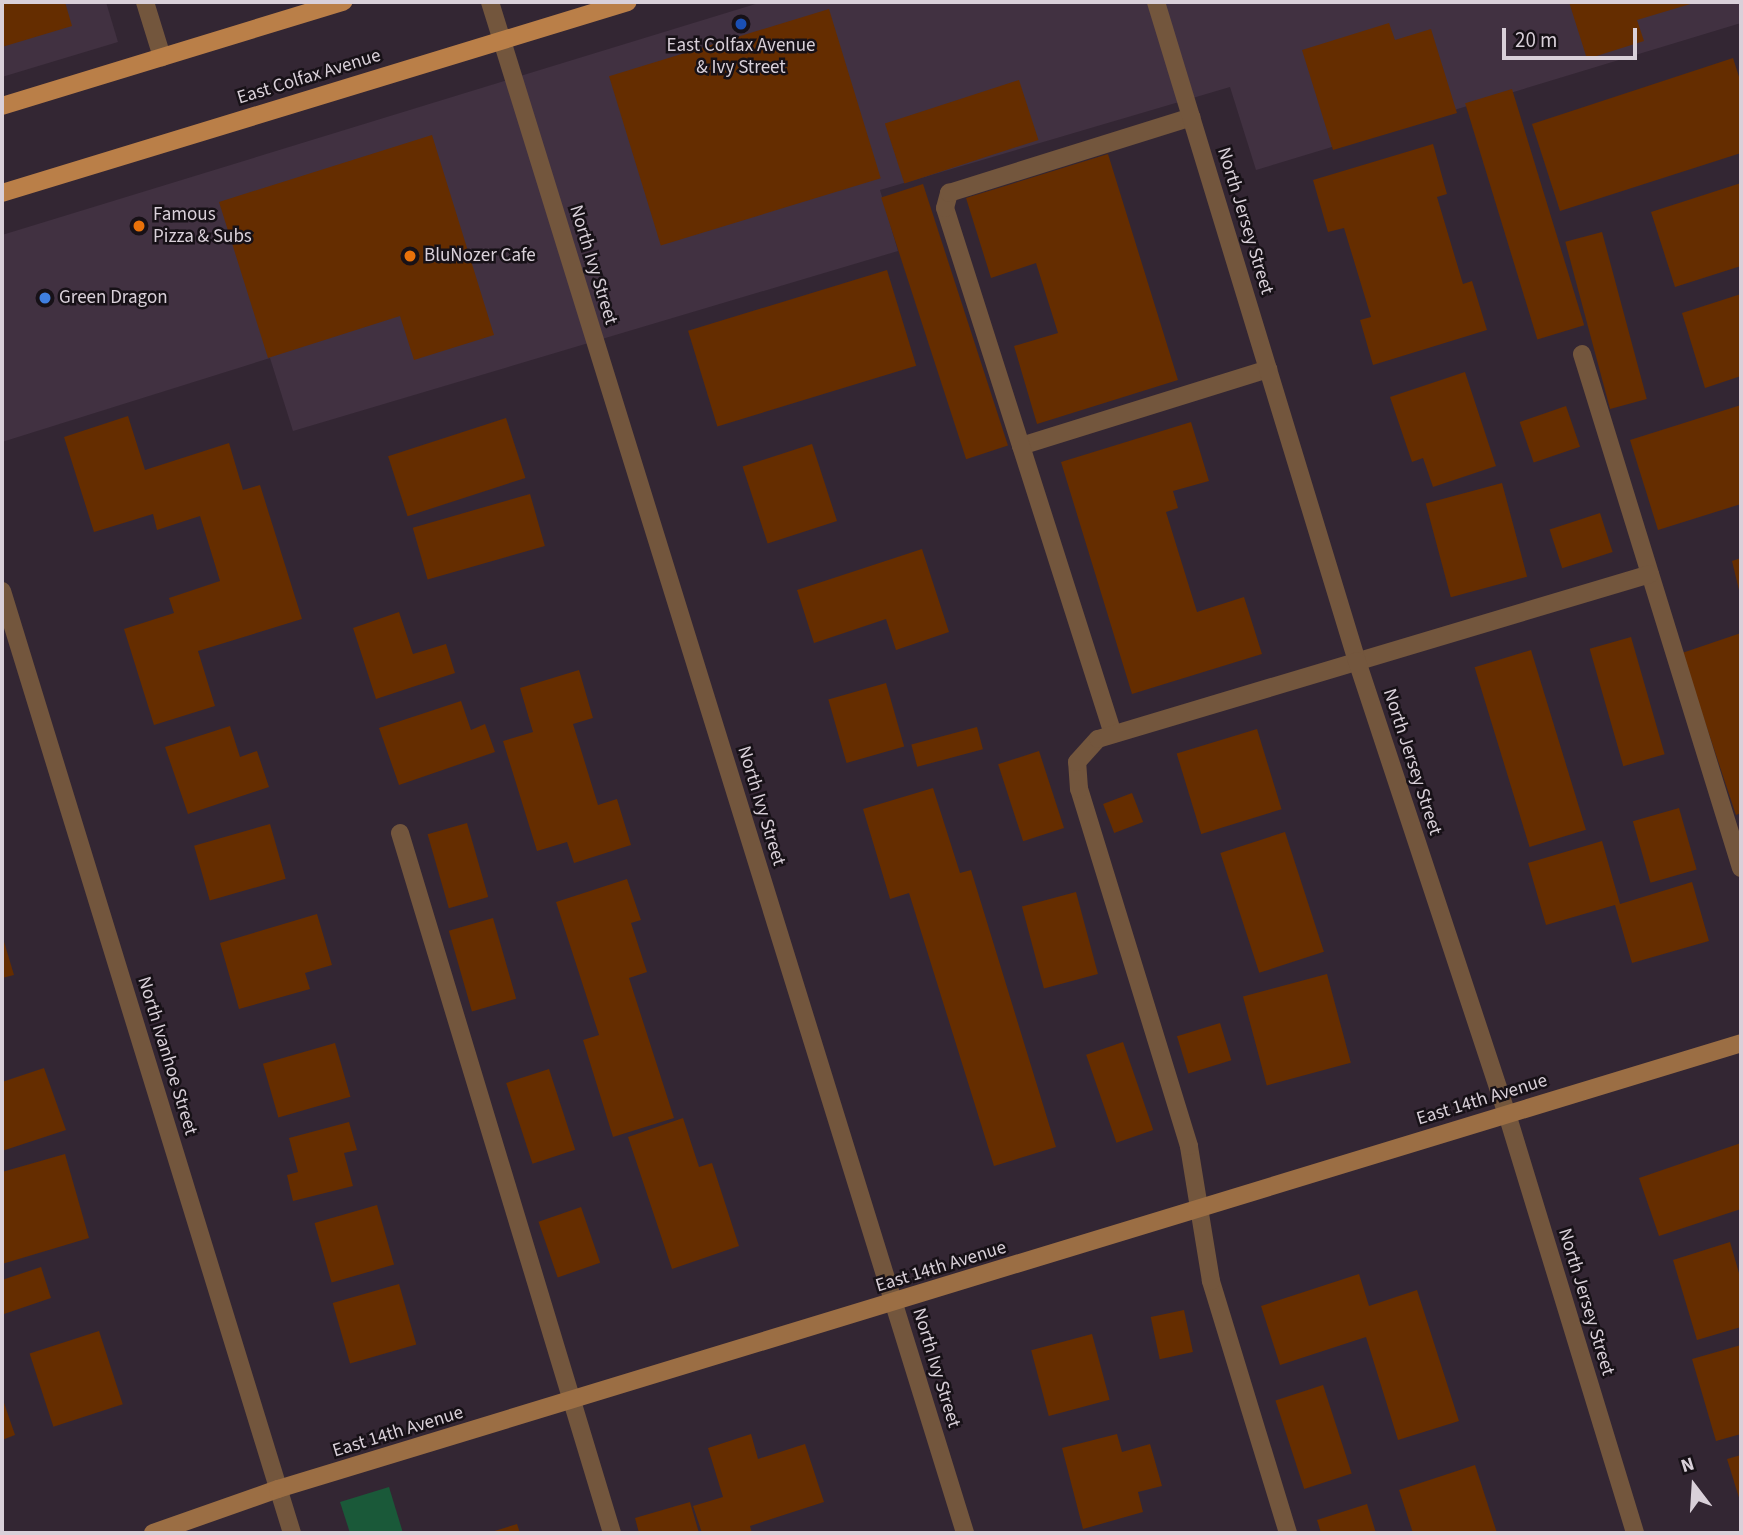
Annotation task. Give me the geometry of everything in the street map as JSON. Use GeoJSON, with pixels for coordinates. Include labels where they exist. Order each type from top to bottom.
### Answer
{"type":"FeatureCollection","features":[{"type":"Feature","properties":{"kind":"main road"},"geometry":{"type":"LineString","coordinates":[[2,106],[343,2]]}},
{"type":"Feature","properties":{"kind":"main road","name":"East Colfax Avenue"},"geometry":{"type":"LineString","coordinates":[[2,193],[628,2]]}},
{"type":"Feature","properties":{"kind":"main road","name":"East 14th Avenue"},"geometry":{"type":"LineString","coordinates":[[153,1533],[278,1489],[1200,1210],[1741,1042]]}},
{"type":"Feature","properties":{"kind":"street"},"geometry":{"type":"LineString","coordinates":[[145,2],[162,57]]}},
{"type":"Feature","properties":{"kind":"street","name":"North Ivy Street"},"geometry":{"type":"LineString","coordinates":[[490,2],[965,1533]]}},
{"type":"Feature","properties":{"kind":"street","name":"North Jersey Street"},"geometry":{"type":"LineString","coordinates":[[1156,2],[1357,661],[1507,1114],[1635,1533]]}},
{"type":"Feature","properties":{"kind":"street"},"geometry":{"type":"LineString","coordinates":[[1112,734],[945,208],[949,193],[1191,117]]}},
{"type":"Feature","properties":{"kind":"street"},"geometry":{"type":"LineString","coordinates":[[1582,354],[1741,868]]}},
{"type":"Feature","properties":{"kind":"street"},"geometry":{"type":"LineString","coordinates":[[1021,446],[1268,369]]}},
{"type":"Feature","properties":{"kind":"street"},"geometry":{"type":"LineString","coordinates":[[1288,1533],[1211,1281],[1189,1146],[1079,789],[1077,762],[1098,739],[1112,734],[1650,574]]}},
{"type":"Feature","properties":{"kind":"street","name":"North Ivanhoe Street"},"geometry":{"type":"LineString","coordinates":[[2,591],[292,1533]]}},
{"type":"Feature","properties":{"kind":"street"},"geometry":{"type":"LineString","coordinates":[[400,833],[612,1533]]}},
{"type":"Feature","properties":{"kind":"shaded area"},"geometry":{"type":"Polygon","coordinates":[[[2,2],[106,2],[118,42],[2,77],[2,2]]]}},
{"type":"Feature","properties":{"kind":"shaded area"},"geometry":{"type":"Polygon","coordinates":[[[762,2],[1741,2],[1741,23],[1256,170],[1230,87],[880,190],[898,251],[293,431],[270,358],[2,442],[2,235],[762,2]]]}},
{"type":"Feature","properties":{"kind":"green space"},"geometry":{"type":"Polygon","coordinates":[[[389,1487],[403,1533],[350,1533],[340,1502],[389,1487]]]}},
{"type":"Feature","properties":{"kind":"building"},"geometry":{"type":"Polygon","coordinates":[[[2,2],[65,2],[72,26],[2,47],[2,2]]]}},
{"type":"Feature","properties":{"kind":"building"},"geometry":{"type":"Polygon","coordinates":[[[1569,2],[1697,2],[1637,20],[1644,41],[1587,59],[1569,2]]]}},
{"type":"Feature","properties":{"kind":"building"},"geometry":{"type":"Polygon","coordinates":[[[829,9],[881,178],[661,246],[609,76],[829,9]]]}},
{"type":"Feature","properties":{"kind":"building"},"geometry":{"type":"Polygon","coordinates":[[[1389,23],[1395,40],[1431,29],[1457,113],[1333,150],[1302,50],[1389,23]]]}},
{"type":"Feature","properties":{"kind":"building"},"geometry":{"type":"Polygon","coordinates":[[[1733,58],[1741,83],[1741,153],[1560,211],[1532,124],[1733,58]]]}},
{"type":"Feature","properties":{"kind":"building"},"geometry":{"type":"Polygon","coordinates":[[[1019,80],[1038,140],[904,183],[885,124],[1019,80]]]}},
{"type":"Feature","properties":{"kind":"building"},"geometry":{"type":"Polygon","coordinates":[[[1512,89],[1584,325],[1537,340],[1465,103],[1512,89]]]}},
{"type":"Feature","properties":{"kind":"building"},"geometry":{"type":"Polygon","coordinates":[[[432,135],[494,335],[414,360],[400,316],[268,358],[219,202],[432,135]]]}},
{"type":"Feature","properties":{"kind":"building"},"geometry":{"type":"Polygon","coordinates":[[[1433,144],[1447,194],[1437,197],[1463,284],[1472,281],[1487,330],[1373,365],[1360,320],[1371,317],[1344,228],[1328,232],[1313,180],[1433,144]]]}},
{"type":"Feature","properties":{"kind":"building"},"geometry":{"type":"Polygon","coordinates":[[[1108,154],[1178,380],[1037,424],[1014,346],[1058,333],[1036,263],[991,278],[966,198],[1108,154]]]}},
{"type":"Feature","properties":{"kind":"building"},"geometry":{"type":"Polygon","coordinates":[[[1741,183],[1741,266],[1675,287],[1651,212],[1741,183]]]}},
{"type":"Feature","properties":{"kind":"building"},"geometry":{"type":"Polygon","coordinates":[[[923,184],[1008,446],[966,459],[881,198],[923,184]]]}},
{"type":"Feature","properties":{"kind":"building"},"geometry":{"type":"Polygon","coordinates":[[[1602,232],[1647,399],[1610,409],[1565,242],[1602,232]]]}},
{"type":"Feature","properties":{"kind":"building"},"geometry":{"type":"Polygon","coordinates":[[[887,270],[916,366],[717,426],[688,331],[887,270]]]}},
{"type":"Feature","properties":{"kind":"building"},"geometry":{"type":"Polygon","coordinates":[[[1741,294],[1741,376],[1705,388],[1682,313],[1741,294]]]}},
{"type":"Feature","properties":{"kind":"building"},"geometry":{"type":"Polygon","coordinates":[[[1465,372],[1496,466],[1433,487],[1423,458],[1412,462],[1390,397],[1465,372]]]}},
{"type":"Feature","properties":{"kind":"building"},"geometry":{"type":"Polygon","coordinates":[[[1741,405],[1741,504],[1658,530],[1630,440],[1741,405]]]}},
{"type":"Feature","properties":{"kind":"building"},"geometry":{"type":"Polygon","coordinates":[[[1566,406],[1580,447],[1534,463],[1520,422],[1566,406]]]}},
{"type":"Feature","properties":{"kind":"building"},"geometry":{"type":"Polygon","coordinates":[[[128,416],[145,470],[229,443],[243,490],[260,485],[302,619],[198,651],[215,706],[154,725],[124,629],[174,613],[169,598],[220,581],[200,516],[157,530],[153,514],[94,532],[64,437],[128,416]]]}},
{"type":"Feature","properties":{"kind":"building"},"geometry":{"type":"Polygon","coordinates":[[[506,418],[525,478],[408,516],[388,456],[506,418]]]}},
{"type":"Feature","properties":{"kind":"building"},"geometry":{"type":"Polygon","coordinates":[[[1191,422],[1209,481],[1173,491],[1178,508],[1166,512],[1197,612],[1244,597],[1262,654],[1132,694],[1061,462],[1191,422]]]}},
{"type":"Feature","properties":{"kind":"building"},"geometry":{"type":"Polygon","coordinates":[[[812,444],[837,521],[768,544],[743,467],[812,444]]]}},
{"type":"Feature","properties":{"kind":"building"},"geometry":{"type":"Polygon","coordinates":[[[1502,483],[1527,577],[1451,597],[1426,503],[1502,483]]]}},
{"type":"Feature","properties":{"kind":"building"},"geometry":{"type":"Polygon","coordinates":[[[530,494],[545,546],[428,580],[413,528],[530,494]]]}},
{"type":"Feature","properties":{"kind":"building"},"geometry":{"type":"Polygon","coordinates":[[[1600,513],[1613,552],[1562,568],[1550,529],[1600,513]]]}},
{"type":"Feature","properties":{"kind":"building"},"geometry":{"type":"Polygon","coordinates":[[[922,549],[949,632],[896,650],[886,619],[814,643],[797,590],[922,549]]]}},
{"type":"Feature","properties":{"kind":"building"},"geometry":{"type":"Polygon","coordinates":[[[1741,558],[1741,594],[1740,594],[1732,561],[1741,558]]]}},
{"type":"Feature","properties":{"kind":"building"},"geometry":{"type":"Polygon","coordinates":[[[399,612],[413,654],[446,644],[455,673],[376,699],[353,628],[399,612]]]}},
{"type":"Feature","properties":{"kind":"building"},"geometry":{"type":"Polygon","coordinates":[[[1741,633],[1741,813],[1736,815],[1682,653],[1741,633]]]}},
{"type":"Feature","properties":{"kind":"building"},"geometry":{"type":"Polygon","coordinates":[[[1631,637],[1665,754],[1623,766],[1590,649],[1631,637]]]}},
{"type":"Feature","properties":{"kind":"building"},"geometry":{"type":"Polygon","coordinates":[[[1531,650],[1586,830],[1530,847],[1475,667],[1531,650]]]}},
{"type":"Feature","properties":{"kind":"building"},"geometry":{"type":"Polygon","coordinates":[[[579,670],[593,718],[573,724],[598,805],[617,799],[631,845],[574,863],[567,842],[537,851],[503,741],[533,732],[520,688],[579,670]]]}},
{"type":"Feature","properties":{"kind":"building"},"geometry":{"type":"Polygon","coordinates":[[[886,683],[904,746],[847,763],[828,700],[886,683]]]}},
{"type":"Feature","properties":{"kind":"building"},"geometry":{"type":"Polygon","coordinates":[[[461,701],[471,730],[485,724],[495,752],[399,785],[379,728],[461,701]]]}},
{"type":"Feature","properties":{"kind":"building"},"geometry":{"type":"Polygon","coordinates":[[[230,726],[240,757],[257,751],[269,787],[188,814],[165,747],[230,726]]]}},
{"type":"Feature","properties":{"kind":"building"},"geometry":{"type":"Polygon","coordinates":[[[977,727],[983,749],[917,767],[911,745],[977,727]]]}},
{"type":"Feature","properties":{"kind":"building"},"geometry":{"type":"Polygon","coordinates":[[[1257,729],[1282,809],[1201,834],[1177,754],[1257,729]]]}},
{"type":"Feature","properties":{"kind":"building"},"geometry":{"type":"Polygon","coordinates":[[[1039,751],[1064,828],[1023,841],[998,764],[1039,751]]]}},
{"type":"Feature","properties":{"kind":"building"},"geometry":{"type":"Polygon","coordinates":[[[933,788],[960,873],[971,870],[1056,1147],[994,1166],[909,893],[890,899],[863,809],[933,788]]]}},
{"type":"Feature","properties":{"kind":"building"},"geometry":{"type":"Polygon","coordinates":[[[1132,793],[1143,822],[1114,833],[1103,804],[1132,793]]]}},
{"type":"Feature","properties":{"kind":"building"},"geometry":{"type":"Polygon","coordinates":[[[1679,808],[1697,870],[1651,883],[1633,821],[1679,808]]]}},
{"type":"Feature","properties":{"kind":"building"},"geometry":{"type":"Polygon","coordinates":[[[467,823],[488,897],[449,908],[428,834],[467,823]]]}},
{"type":"Feature","properties":{"kind":"building"},"geometry":{"type":"Polygon","coordinates":[[[270,824],[286,879],[210,901],[194,846],[270,824]]]}},
{"type":"Feature","properties":{"kind":"building"},"geometry":{"type":"Polygon","coordinates":[[[1285,832],[1324,952],[1259,973],[1220,853],[1285,832]]]}},
{"type":"Feature","properties":{"kind":"building"},"geometry":{"type":"Polygon","coordinates":[[[1602,841],[1620,904],[1692,882],[1709,941],[1632,963],[1615,905],[1546,925],[1528,863],[1602,841]]]}},
{"type":"Feature","properties":{"kind":"building"},"geometry":{"type":"Polygon","coordinates":[[[627,879],[641,920],[631,923],[647,972],[629,978],[674,1118],[613,1137],[583,1040],[599,1035],[556,902],[627,879]]]}},
{"type":"Feature","properties":{"kind":"building"},"geometry":{"type":"Polygon","coordinates":[[[1076,892],[1098,974],[1044,989],[1022,906],[1076,892]]]}},
{"type":"Feature","properties":{"kind":"building"},"geometry":{"type":"Polygon","coordinates":[[[317,914],[332,965],[305,973],[310,989],[239,1009],[220,943],[317,914]]]}},
{"type":"Feature","properties":{"kind":"building"},"geometry":{"type":"Polygon","coordinates":[[[493,918],[516,999],[472,1011],[449,931],[493,918]]]}},
{"type":"Feature","properties":{"kind":"building"},"geometry":{"type":"Polygon","coordinates":[[[2,935],[14,975],[2,978],[2,935]]]}},
{"type":"Feature","properties":{"kind":"building"},"geometry":{"type":"Polygon","coordinates":[[[1327,974],[1351,1063],[1267,1085],[1243,997],[1327,974]]]}},
{"type":"Feature","properties":{"kind":"building"},"geometry":{"type":"Polygon","coordinates":[[[1220,1023],[1231,1060],[1188,1073],[1177,1036],[1220,1023]]]}},
{"type":"Feature","properties":{"kind":"building"},"geometry":{"type":"Polygon","coordinates":[[[1123,1042],[1153,1130],[1116,1143],[1086,1055],[1123,1042]]]}},
{"type":"Feature","properties":{"kind":"building"},"geometry":{"type":"Polygon","coordinates":[[[335,1043],[350,1097],[278,1118],[263,1064],[335,1043]]]}},
{"type":"Feature","properties":{"kind":"building"},"geometry":{"type":"Polygon","coordinates":[[[44,1068],[66,1130],[2,1151],[2,1082],[44,1068]]]}},
{"type":"Feature","properties":{"kind":"building"},"geometry":{"type":"Polygon","coordinates":[[[549,1069],[575,1150],[532,1164],[506,1083],[549,1069]]]}},
{"type":"Feature","properties":{"kind":"building"},"geometry":{"type":"Polygon","coordinates":[[[683,1118],[699,1167],[712,1163],[739,1246],[672,1269],[628,1137],[683,1118]]]}},
{"type":"Feature","properties":{"kind":"building"},"geometry":{"type":"Polygon","coordinates":[[[349,1122],[357,1150],[344,1153],[353,1186],[293,1201],[287,1175],[298,1172],[289,1138],[349,1122]]]}},
{"type":"Feature","properties":{"kind":"building"},"geometry":{"type":"Polygon","coordinates":[[[1741,1143],[1741,1209],[1659,1236],[1639,1178],[1741,1143]]]}},
{"type":"Feature","properties":{"kind":"building"},"geometry":{"type":"Polygon","coordinates":[[[65,1154],[89,1238],[2,1264],[2,1172],[65,1154]]]}},
{"type":"Feature","properties":{"kind":"building"},"geometry":{"type":"Polygon","coordinates":[[[377,1205],[394,1265],[332,1283],[315,1223],[377,1205]]]}},
{"type":"Feature","properties":{"kind":"building"},"geometry":{"type":"Polygon","coordinates":[[[581,1207],[600,1263],[558,1277],[538,1222],[581,1207]]]}},
{"type":"Feature","properties":{"kind":"building"},"geometry":{"type":"Polygon","coordinates":[[[1730,1242],[1741,1280],[1741,1327],[1697,1340],[1673,1260],[1730,1242]]]}},
{"type":"Feature","properties":{"kind":"building"},"geometry":{"type":"Polygon","coordinates":[[[41,1267],[51,1298],[4,1314],[2,1280],[41,1267]]]}},
{"type":"Feature","properties":{"kind":"building"},"geometry":{"type":"Polygon","coordinates":[[[1359,1274],[1369,1306],[1417,1290],[1459,1421],[1398,1440],[1366,1337],[1280,1365],[1261,1306],[1359,1274]]]}},
{"type":"Feature","properties":{"kind":"building"},"geometry":{"type":"Polygon","coordinates":[[[399,1284],[416,1345],[350,1364],[333,1303],[399,1284]]]}},
{"type":"Feature","properties":{"kind":"building"},"geometry":{"type":"Polygon","coordinates":[[[1184,1310],[1193,1352],[1160,1359],[1151,1317],[1184,1310]]]}},
{"type":"Feature","properties":{"kind":"building"},"geometry":{"type":"Polygon","coordinates":[[[99,1331],[123,1404],[53,1427],[30,1354],[99,1331]]]}},
{"type":"Feature","properties":{"kind":"building"},"geometry":{"type":"Polygon","coordinates":[[[1092,1334],[1110,1400],[1049,1416],[1031,1350],[1092,1334]]]}},
{"type":"Feature","properties":{"kind":"building"},"geometry":{"type":"Polygon","coordinates":[[[1741,1345],[1741,1434],[1716,1441],[1692,1359],[1741,1345]]]}},
{"type":"Feature","properties":{"kind":"building"},"geometry":{"type":"Polygon","coordinates":[[[1323,1385],[1352,1473],[1304,1489],[1275,1400],[1323,1385]]]}},
{"type":"Feature","properties":{"kind":"building"},"geometry":{"type":"Polygon","coordinates":[[[2,1397],[15,1435],[2,1440],[2,1397]]]}},
{"type":"Feature","properties":{"kind":"building"},"geometry":{"type":"Polygon","coordinates":[[[751,1434],[758,1459],[805,1444],[824,1502],[750,1526],[752,1533],[702,1533],[693,1506],[723,1497],[708,1448],[751,1434]]]}},
{"type":"Feature","properties":{"kind":"building"},"geometry":{"type":"Polygon","coordinates":[[[1117,1434],[1122,1452],[1150,1444],[1162,1486],[1138,1492],[1143,1512],[1083,1529],[1062,1448],[1117,1434]]]}},
{"type":"Feature","properties":{"kind":"building"},"geometry":{"type":"Polygon","coordinates":[[[1741,1455],[1741,1504],[1727,1459],[1741,1455]]]}},
{"type":"Feature","properties":{"kind":"building"},"geometry":{"type":"Polygon","coordinates":[[[1475,1465],[1497,1533],[1413,1533],[1399,1490],[1475,1465]]]}},
{"type":"Feature","properties":{"kind":"building"},"geometry":{"type":"Polygon","coordinates":[[[690,1502],[699,1533],[639,1533],[635,1518],[690,1502]]]}},
{"type":"Feature","properties":{"kind":"building"},"geometry":{"type":"Polygon","coordinates":[[[1367,1504],[1376,1533],[1321,1533],[1317,1520],[1367,1504]]]}},
{"type":"Feature","properties":{"kind":"building"},"geometry":{"type":"Polygon","coordinates":[[[517,1524],[520,1533],[488,1533],[517,1524]]]}},
{"type":"Feature","properties":{"kind":"place","name":"East Colfax Avenue & Ivy Street"},"geometry":{"type":"Point","coordinates":[741,24]}},
{"type":"Feature","properties":{"kind":"place","name":"Famous Pizza & Subs"},"geometry":{"type":"Point","coordinates":[139,226]}},
{"type":"Feature","properties":{"kind":"place","name":"BluNozer Cafe"},"geometry":{"type":"Point","coordinates":[410,256]}},
{"type":"Feature","properties":{"kind":"place","name":"Green Dragon"},"geometry":{"type":"Point","coordinates":[45,298]}}]}
